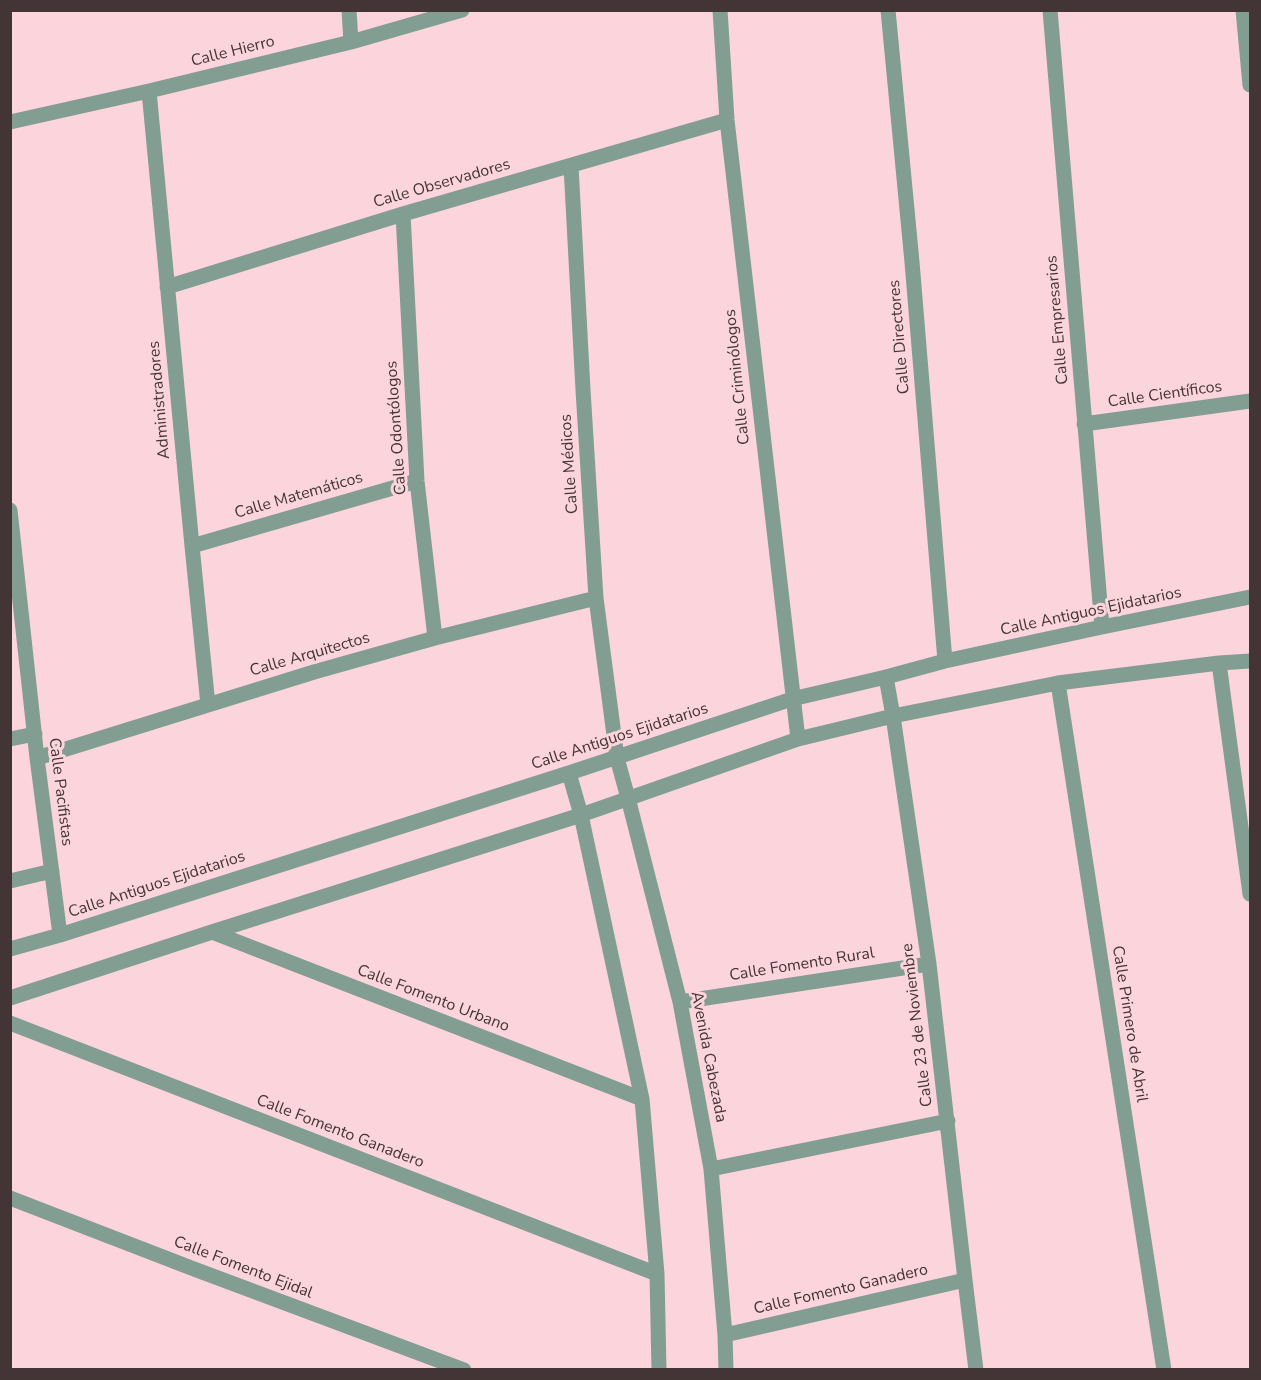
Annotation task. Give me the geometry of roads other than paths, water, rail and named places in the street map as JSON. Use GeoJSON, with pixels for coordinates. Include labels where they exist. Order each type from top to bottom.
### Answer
{"type":"FeatureCollection","features":[{"type":"Feature","properties":{"kind":"street"},"geometry":{"type":"LineString","coordinates":[[349,10],[351,42]]}},
{"type":"Feature","properties":{"kind":"street","name":"Calle Hierro"},"geometry":{"type":"LineString","coordinates":[[10,122],[351,42],[462,10]]}},
{"type":"Feature","properties":{"kind":"street","name":"Calle Criminólogos"},"geometry":{"type":"LineString","coordinates":[[720,10],[727,120],[798,739]]}},
{"type":"Feature","properties":{"kind":"street","name":"Calle Directores"},"geometry":{"type":"LineString","coordinates":[[888,10],[912,262],[945,661]]}},
{"type":"Feature","properties":{"kind":"street","name":"Calle Empresarios"},"geometry":{"type":"LineString","coordinates":[[1050,10],[1102,627]]}},
{"type":"Feature","properties":{"kind":"street"},"geometry":{"type":"LineString","coordinates":[[1244,10],[1251,85]]}},
{"type":"Feature","properties":{"kind":"street","name":"Administradores"},"geometry":{"type":"LineString","coordinates":[[149,91],[208,705]]}},
{"type":"Feature","properties":{"kind":"street","name":"Calle Observadores"},"geometry":{"type":"LineString","coordinates":[[167,286],[403,214],[727,120]]}},
{"type":"Feature","properties":{"kind":"street","name":"Calle Médicos"},"geometry":{"type":"LineString","coordinates":[[571,166],[596,598],[616,758]]}},
{"type":"Feature","properties":{"kind":"street","name":"Calle Odontólogos"},"geometry":{"type":"LineString","coordinates":[[403,214],[417,482],[435,638]]}},
{"type":"Feature","properties":{"kind":"street","name":"Calle Científicos"},"geometry":{"type":"LineString","coordinates":[[1084,424],[1251,401]]}},
{"type":"Feature","properties":{"kind":"street","name":"Calle Matemáticos"},"geometry":{"type":"LineString","coordinates":[[192,546],[417,482]]}},
{"type":"Feature","properties":{"kind":"street","name":"Calle Pacifistas"},"geometry":{"type":"LineString","coordinates":[[10,510],[37,758],[60,935]]}},
{"type":"Feature","properties":{"kind":"street","name":"Calle Antiguos Ejidatarios"},"geometry":{"type":"LineString","coordinates":[[10,949],[616,758],[792,699],[945,661],[1251,597]]}},
{"type":"Feature","properties":{"kind":"street","name":"Calle Arquitectos"},"geometry":{"type":"LineString","coordinates":[[37,758],[314,672],[435,638],[596,598]]}},
{"type":"Feature","properties":{"kind":"street"},"geometry":{"type":"LineString","coordinates":[[10,998],[581,815],[798,739],[893,716],[1058,683],[1251,661]]}},
{"type":"Feature","properties":{"kind":"street"},"geometry":{"type":"LineString","coordinates":[[1219,663],[1251,894]]}},
{"type":"Feature","properties":{"kind":"street","name":"Calle 23 de Noviembre"},"geometry":{"type":"LineString","coordinates":[[886,677],[929,964],[976,1370]]}},
{"type":"Feature","properties":{"kind":"street","name":"Calle Primero de Abril"},"geometry":{"type":"LineString","coordinates":[[1058,683],[1164,1370]]}},
{"type":"Feature","properties":{"kind":"street"},"geometry":{"type":"LineString","coordinates":[[10,739],[35,734]]}},
{"type":"Feature","properties":{"kind":"street","name":"Avenida Cabezada"},"geometry":{"type":"LineString","coordinates":[[616,758],[680,1002],[711,1169],[726,1370]]}},
{"type":"Feature","properties":{"kind":"street"},"geometry":{"type":"LineString","coordinates":[[569,773],[581,815],[642,1099],[657,1274],[659,1370]]}},
{"type":"Feature","properties":{"kind":"street"},"geometry":{"type":"LineString","coordinates":[[10,881],[52,871]]}},
{"type":"Feature","properties":{"kind":"street","name":"Calle Fomento Urbano"},"geometry":{"type":"LineString","coordinates":[[212,932],[642,1099]]}},
{"type":"Feature","properties":{"kind":"street","name":"Calle Fomento Rural"},"geometry":{"type":"LineString","coordinates":[[680,1002],[929,964]]}},
{"type":"Feature","properties":{"kind":"street","name":"Calle Fomento Ganadero"},"geometry":{"type":"LineString","coordinates":[[10,1023],[657,1274]]}},
{"type":"Feature","properties":{"kind":"street"},"geometry":{"type":"LineString","coordinates":[[711,1169],[948,1121]]}},
{"type":"Feature","properties":{"kind":"street","name":"Calle Fomento Ejidal"},"geometry":{"type":"LineString","coordinates":[[10,1198],[464,1370]]}},
{"type":"Feature","properties":{"kind":"street","name":"Calle Fomento Ganadero"},"geometry":{"type":"LineString","coordinates":[[725,1335],[965,1280]]}}]}
